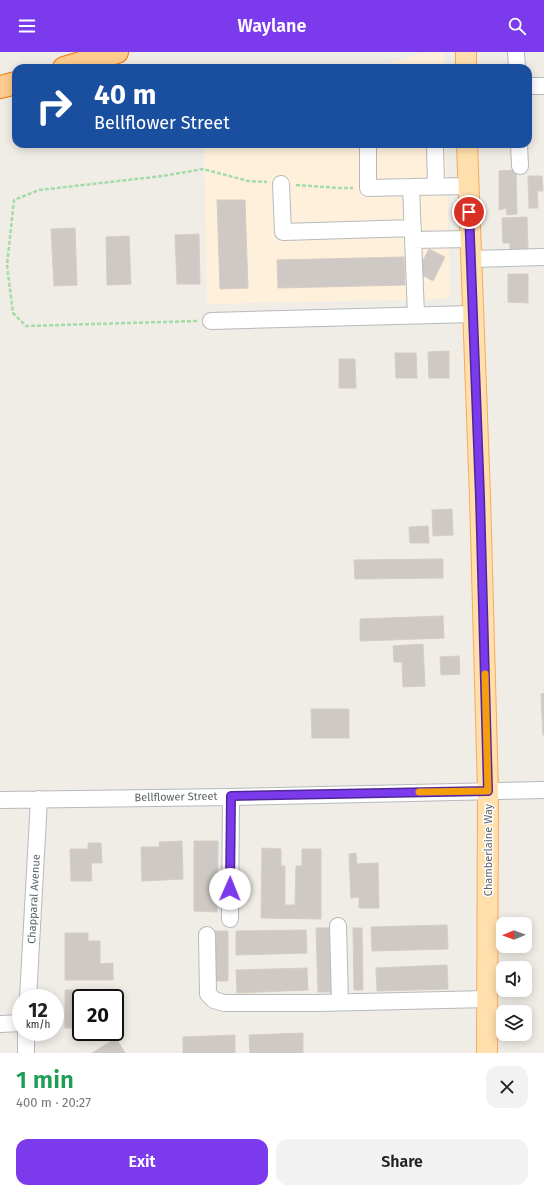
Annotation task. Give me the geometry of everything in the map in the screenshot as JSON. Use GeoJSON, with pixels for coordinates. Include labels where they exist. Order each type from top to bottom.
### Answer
{"type":"FeatureCollection","features":[{"type":"Feature","properties":{"kind":"highway"},"geometry":{"type":"LineString","coordinates":[[77,64],[117,52]]}},
{"type":"Feature","properties":{"kind":"highway"},"geometry":{"type":"LineString","coordinates":[[0,87],[12,83]]}},
{"type":"Feature","properties":{"kind":"main road"},"geometry":{"type":"LineString","coordinates":[[466,52],[466,64]]}},
{"type":"Feature","properties":{"kind":"main road","name":"Chamberlaine Way"},"geometry":{"type":"LineString","coordinates":[[467,148],[467,186],[480,513],[488,791],[487,1053]]}},
{"type":"Feature","properties":{"kind":"street"},"geometry":{"type":"LineString","coordinates":[[516,52],[516,64]]}},
{"type":"Feature","properties":{"kind":"street"},"geometry":{"type":"LineString","coordinates":[[532,86],[544,86]]}},
{"type":"Feature","properties":{"kind":"street"},"geometry":{"type":"LineString","coordinates":[[368,148],[368,188],[467,186]]}},
{"type":"Feature","properties":{"kind":"street"},"geometry":{"type":"LineString","coordinates":[[435,148],[436,187]]}},
{"type":"Feature","properties":{"kind":"street"},"geometry":{"type":"LineString","coordinates":[[519,148],[520,166]]}},
{"type":"Feature","properties":{"kind":"street"},"geometry":{"type":"LineString","coordinates":[[281,184],[283,232],[413,234],[470,249],[544,257]]}},
{"type":"Feature","properties":{"kind":"street"},"geometry":{"type":"LineString","coordinates":[[411,187],[416,315]]}},
{"type":"Feature","properties":{"kind":"street"},"geometry":{"type":"LineString","coordinates":[[211,321],[473,314]]}},
{"type":"Feature","properties":{"kind":"street","name":"Bellflower Street"},"geometry":{"type":"LineString","coordinates":[[0,800],[544,790]]}},
{"type":"Feature","properties":{"kind":"street"},"geometry":{"type":"LineString","coordinates":[[230,919],[231,796]]}},
{"type":"Feature","properties":{"kind":"street","name":"Chapparal Avenue"},"geometry":{"type":"LineString","coordinates":[[29,989],[40,799]]}},
{"type":"Feature","properties":{"kind":"street"},"geometry":{"type":"LineString","coordinates":[[338,926],[340,1002]]}},
{"type":"Feature","properties":{"kind":"street"},"geometry":{"type":"LineString","coordinates":[[207,935],[208,994],[214,1000],[224,1003],[488,999]]}},
{"type":"Feature","properties":{"kind":"street"},"geometry":{"type":"LineString","coordinates":[[0,1024],[12,1024]]}},
{"type":"Feature","properties":{"kind":"street"},"geometry":{"type":"LineString","coordinates":[[26,1041],[26,1053]]}},
{"type":"Feature","properties":{"kind":"path"},"geometry":{"type":"LineString","coordinates":[[211,321],[26,326],[13,313],[8,265],[14,200],[39,190],[163,176],[203,169],[248,181],[339,188],[368,188]]}},
{"type":"Feature","properties":{"kind":"shaded area"},"geometry":{"type":"Polygon","coordinates":[[[425,52],[444,52],[444,64],[386,64],[425,52]]]}},
{"type":"Feature","properties":{"kind":"shaded area"},"geometry":{"type":"Polygon","coordinates":[[[204,148],[446,148],[450,295],[442,299],[207,304],[204,148]]]}},
{"type":"Feature","properties":{"kind":"building"},"geometry":{"type":"Polygon","coordinates":[[[516,170],[517,214],[507,215],[506,208],[499,210],[499,171],[516,170]]]}},
{"type":"Feature","properties":{"kind":"building"},"geometry":{"type":"Polygon","coordinates":[[[528,176],[542,176],[543,191],[537,191],[538,208],[529,208],[528,176]]]}},
{"type":"Feature","properties":{"kind":"building"},"geometry":{"type":"Polygon","coordinates":[[[217,200],[245,200],[248,288],[220,289],[217,200]]]}},
{"type":"Feature","properties":{"kind":"building"},"geometry":{"type":"Polygon","coordinates":[[[527,217],[528,250],[510,251],[510,243],[503,243],[502,218],[527,217]]]}},
{"type":"Feature","properties":{"kind":"building"},"geometry":{"type":"Polygon","coordinates":[[[75,228],[77,285],[54,286],[51,229],[75,228]]]}},
{"type":"Feature","properties":{"kind":"building"},"geometry":{"type":"Polygon","coordinates":[[[199,234],[200,284],[177,284],[175,235],[199,234]]]}},
{"type":"Feature","properties":{"kind":"building"},"geometry":{"type":"Polygon","coordinates":[[[129,236],[131,284],[107,285],[106,237],[129,236]]]}},
{"type":"Feature","properties":{"kind":"building"},"geometry":{"type":"Polygon","coordinates":[[[429,249],[445,257],[433,281],[417,272],[429,249]]]}},
{"type":"Feature","properties":{"kind":"building"},"geometry":{"type":"Polygon","coordinates":[[[404,257],[405,285],[278,288],[277,260],[404,257]]]}},
{"type":"Feature","properties":{"kind":"building"},"geometry":{"type":"Polygon","coordinates":[[[508,274],[528,274],[528,303],[508,302],[508,274]]]}},
{"type":"Feature","properties":{"kind":"building"},"geometry":{"type":"Polygon","coordinates":[[[449,351],[449,378],[429,378],[428,352],[449,351]]]}},
{"type":"Feature","properties":{"kind":"building"},"geometry":{"type":"Polygon","coordinates":[[[395,353],[416,353],[417,378],[396,378],[395,353]]]}},
{"type":"Feature","properties":{"kind":"building"},"geometry":{"type":"Polygon","coordinates":[[[339,359],[355,359],[356,388],[339,388],[339,359]]]}},
{"type":"Feature","properties":{"kind":"building"},"geometry":{"type":"Polygon","coordinates":[[[452,509],[453,535],[433,536],[432,510],[452,509]]]}},
{"type":"Feature","properties":{"kind":"building"},"geometry":{"type":"Polygon","coordinates":[[[428,526],[429,543],[410,543],[409,527],[428,526]]]}},
{"type":"Feature","properties":{"kind":"building"},"geometry":{"type":"Polygon","coordinates":[[[443,559],[443,578],[355,579],[354,560],[443,559]]]}},
{"type":"Feature","properties":{"kind":"building"},"geometry":{"type":"Polygon","coordinates":[[[443,616],[444,638],[360,641],[360,619],[443,616]]]}},
{"type":"Feature","properties":{"kind":"building"},"geometry":{"type":"Polygon","coordinates":[[[423,644],[425,686],[403,687],[402,662],[394,662],[393,646],[423,644]]]}},
{"type":"Feature","properties":{"kind":"building"},"geometry":{"type":"Polygon","coordinates":[[[459,656],[460,674],[441,675],[440,657],[459,656]]]}},
{"type":"Feature","properties":{"kind":"building"},"geometry":{"type":"Polygon","coordinates":[[[544,693],[544,735],[543,735],[541,694],[544,693]]]}},
{"type":"Feature","properties":{"kind":"building"},"geometry":{"type":"Polygon","coordinates":[[[311,709],[349,709],[349,738],[312,738],[311,709]]]}},
{"type":"Feature","properties":{"kind":"building"},"geometry":{"type":"Polygon","coordinates":[[[182,841],[183,879],[142,881],[141,847],[160,847],[159,842],[182,841]]]}},
{"type":"Feature","properties":{"kind":"building"},"geometry":{"type":"Polygon","coordinates":[[[194,841],[218,841],[217,912],[194,911],[194,841]]]}},
{"type":"Feature","properties":{"kind":"building"},"geometry":{"type":"Polygon","coordinates":[[[88,843],[101,843],[102,863],[91,863],[92,881],[71,881],[70,849],[88,849],[88,843]]]}},
{"type":"Feature","properties":{"kind":"building"},"geometry":{"type":"Polygon","coordinates":[[[262,848],[281,849],[281,866],[285,866],[285,905],[295,905],[296,866],[302,866],[302,849],[321,849],[321,919],[261,918],[262,848]]]}},
{"type":"Feature","properties":{"kind":"building"},"geometry":{"type":"Polygon","coordinates":[[[356,853],[357,864],[378,863],[379,908],[359,908],[359,897],[351,898],[349,854],[356,853]]]}},
{"type":"Feature","properties":{"kind":"building"},"geometry":{"type":"Polygon","coordinates":[[[447,925],[448,949],[372,951],[371,927],[447,925]]]}},
{"type":"Feature","properties":{"kind":"building"},"geometry":{"type":"Polygon","coordinates":[[[316,928],[329,928],[331,992],[318,992],[316,928]]]}},
{"type":"Feature","properties":{"kind":"building"},"geometry":{"type":"Polygon","coordinates":[[[353,928],[362,928],[363,990],[354,990],[353,928]]]}},
{"type":"Feature","properties":{"kind":"building"},"geometry":{"type":"Polygon","coordinates":[[[306,930],[307,953],[236,955],[236,931],[306,930]]]}},
{"type":"Feature","properties":{"kind":"building"},"geometry":{"type":"Polygon","coordinates":[[[214,931],[228,931],[228,981],[214,981],[214,931]]]}},
{"type":"Feature","properties":{"kind":"building"},"geometry":{"type":"Polygon","coordinates":[[[65,933],[88,933],[88,941],[100,941],[100,964],[113,963],[113,980],[65,980],[65,933]]]}},
{"type":"Feature","properties":{"kind":"building"},"geometry":{"type":"Polygon","coordinates":[[[447,965],[448,989],[377,991],[376,968],[447,965]]]}},
{"type":"Feature","properties":{"kind":"building"},"geometry":{"type":"Polygon","coordinates":[[[307,968],[308,990],[237,993],[236,970],[307,968]]]}},
{"type":"Feature","properties":{"kind":"building"},"geometry":{"type":"Polygon","coordinates":[[[65,990],[72,990],[72,1028],[65,1028],[65,990]]]}},
{"type":"Feature","properties":{"kind":"building"},"geometry":{"type":"Polygon","coordinates":[[[303,1033],[303,1053],[250,1053],[249,1035],[303,1033]]]}},
{"type":"Feature","properties":{"kind":"building"},"geometry":{"type":"Polygon","coordinates":[[[235,1035],[235,1053],[183,1053],[183,1037],[235,1035]]]}},
{"type":"Feature","properties":{"kind":"building"},"geometry":{"type":"Polygon","coordinates":[[[111,1041],[118,1041],[125,1053],[92,1053],[111,1041]]]}},
{"type":"Feature","properties":{"kind":"slow traffic"},"geometry":{"type":"LineString","coordinates":[[419,792],[488,791],[485,674]]}},
{"type":"Feature","properties":{"kind":"route"},"geometry":{"type":"LineString","coordinates":[[230,889],[231,796],[488,791],[480,497],[469,212]]}}]}
